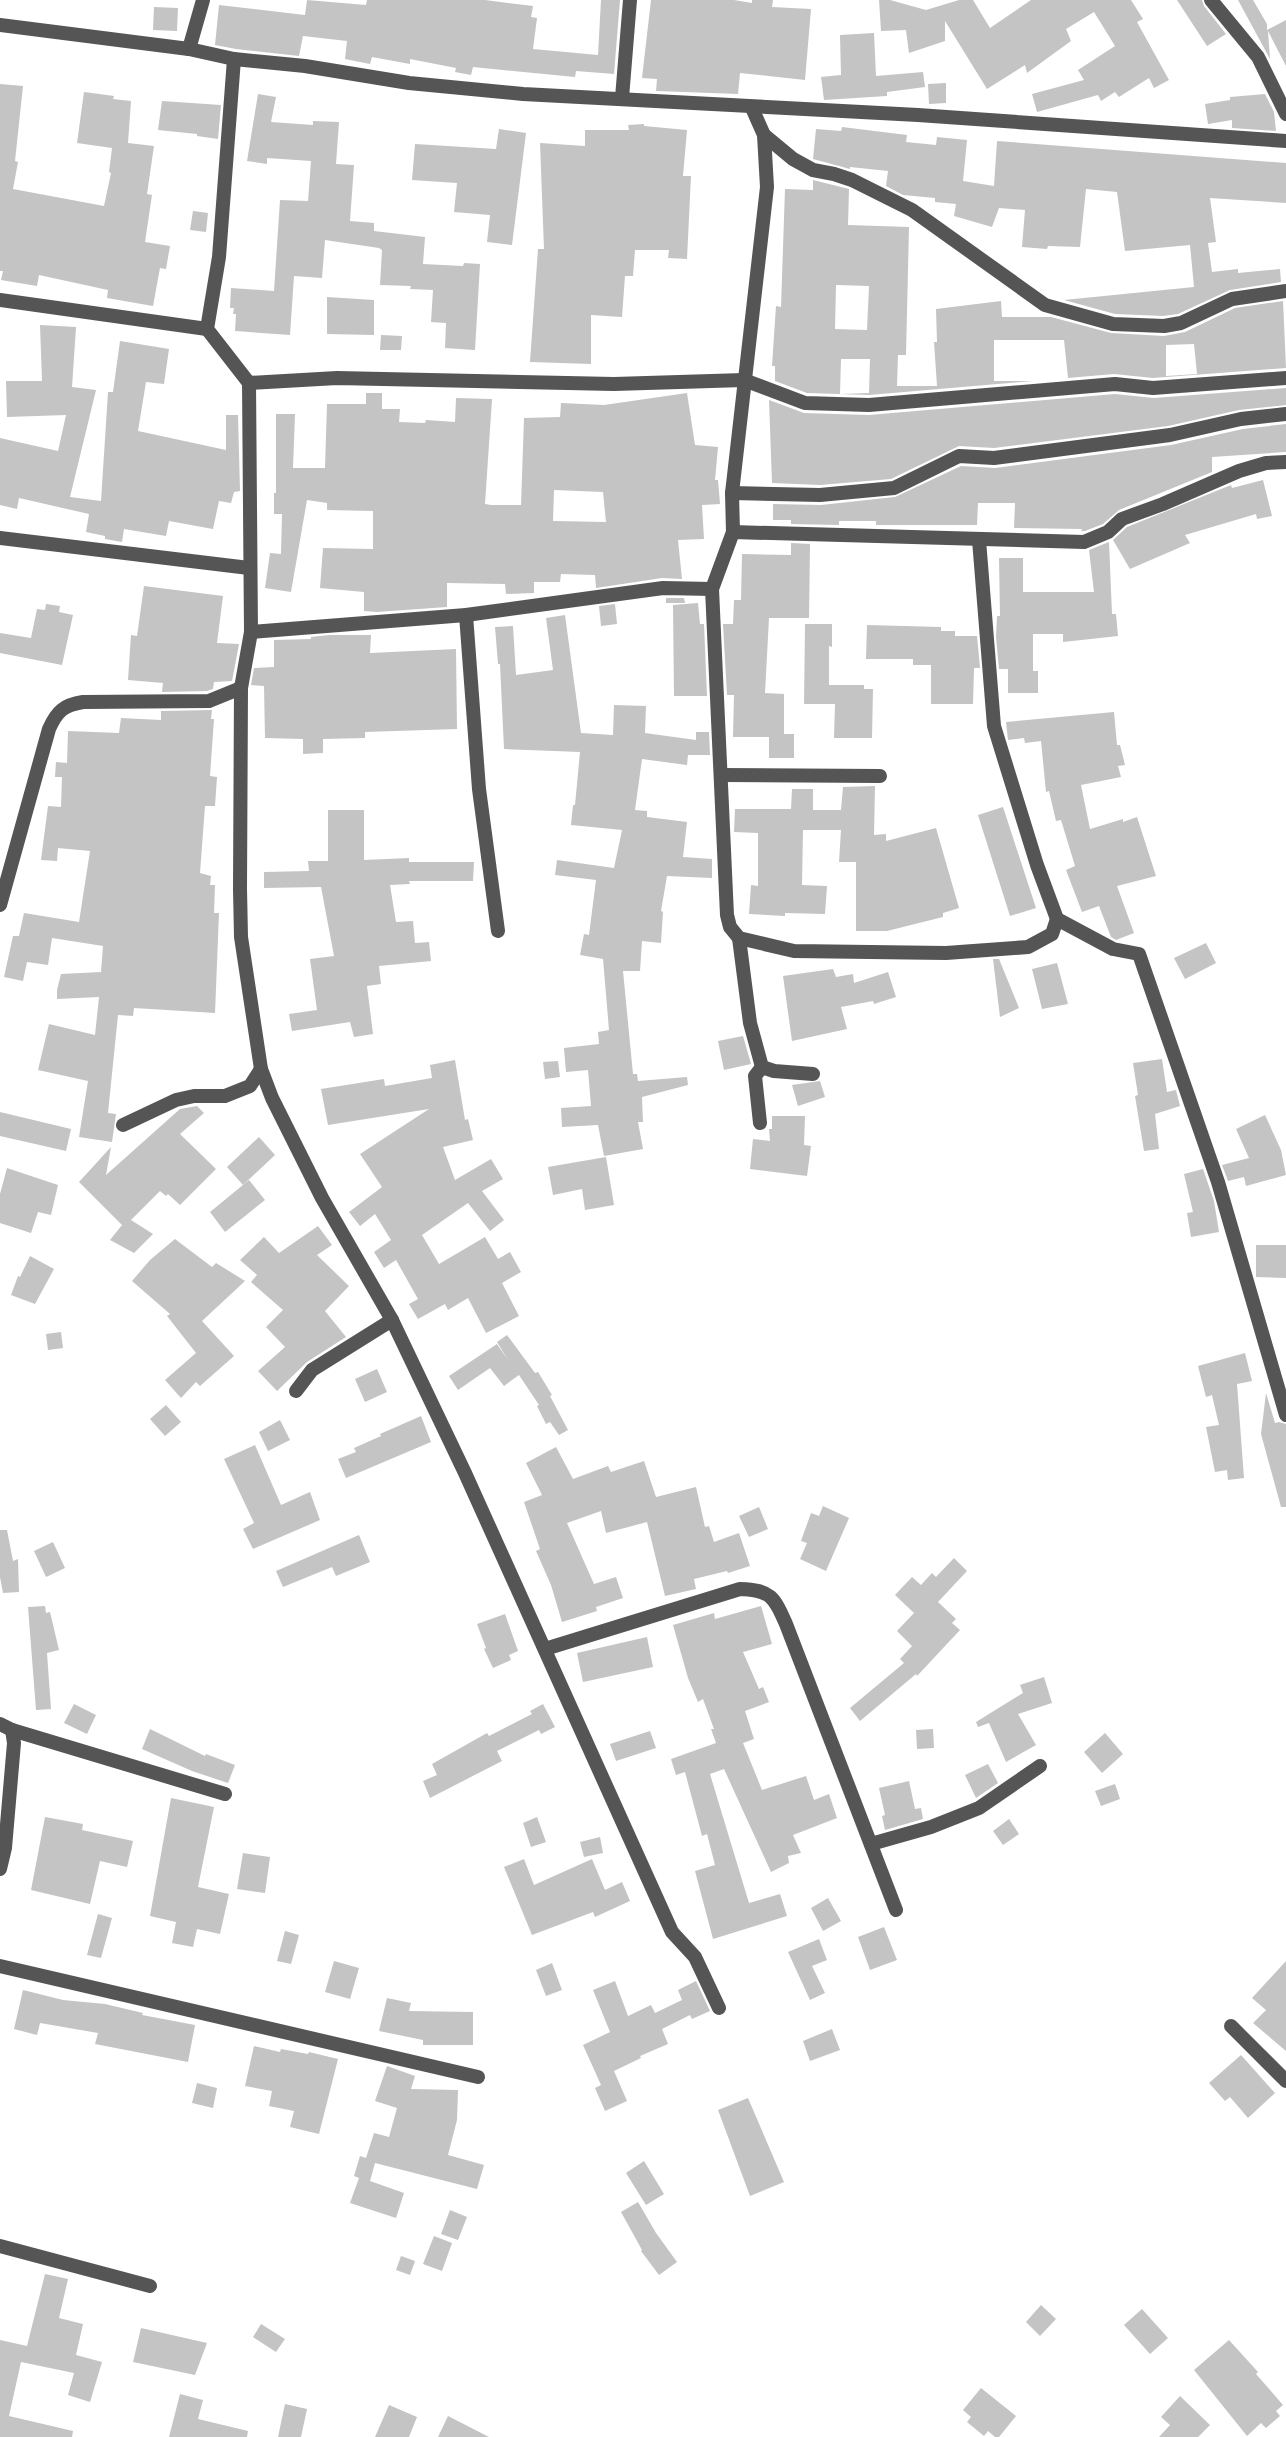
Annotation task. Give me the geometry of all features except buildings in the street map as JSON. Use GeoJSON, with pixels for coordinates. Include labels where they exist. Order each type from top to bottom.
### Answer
{"type":"FeatureCollection","features":[{"type":"Feature","properties":{"kind":"street"},"geometry":{"type":"LineString","coordinates":[[189,49],[203,0]]}},
{"type":"Feature","properties":{"kind":"street"},"geometry":{"type":"LineString","coordinates":[[622,99],[631,0]]}},
{"type":"Feature","properties":{"kind":"street"},"geometry":{"type":"LineString","coordinates":[[1211,0],[1258,57],[1286,114]]}},
{"type":"Feature","properties":{"kind":"street"},"geometry":{"type":"LineString","coordinates":[[0,25],[189,49],[234,59],[305,66],[409,83],[523,94],[918,116],[1286,141]]}},
{"type":"Feature","properties":{"kind":"street"},"geometry":{"type":"LineString","coordinates":[[207,329],[219,257],[234,59]]}},
{"type":"Feature","properties":{"kind":"street"},"geometry":{"type":"LineString","coordinates":[[752,108],[764,135],[767,187],[732,494],[733,532],[712,589],[727,915],[730,927],[739,939],[750,1023],[762,1068]]}},
{"type":"Feature","properties":{"kind":"street"},"geometry":{"type":"LineString","coordinates":[[764,135],[793,159],[813,170],[852,180],[912,210],[1045,306],[1113,324],[1164,326],[1181,323],[1232,299],[1286,291]]}},
{"type":"Feature","properties":{"kind":"street"},"geometry":{"type":"LineString","coordinates":[[0,300],[207,329],[249,383],[251,632],[241,688],[241,937],[261,1069],[272,1098],[322,1198],[392,1320],[545,1648],[673,1932],[695,1957],[719,2008]]}},
{"type":"Feature","properties":{"kind":"street"},"geometry":{"type":"LineString","coordinates":[[249,383],[337,379],[614,384],[744,380],[806,402],[869,405],[1115,384],[1153,388],[1286,378]]}},
{"type":"Feature","properties":{"kind":"street"},"geometry":{"type":"LineString","coordinates":[[732,494],[820,495],[894,488],[958,456],[994,458],[1170,435],[1241,419],[1286,414]]}},
{"type":"Feature","properties":{"kind":"street"},"geometry":{"type":"LineString","coordinates":[[733,532],[1084,542],[1108,532],[1122,519],[1239,471],[1266,463],[1286,462]]}},
{"type":"Feature","properties":{"kind":"street"},"geometry":{"type":"LineString","coordinates":[[0,538],[249,568]]}},
{"type":"Feature","properties":{"kind":"street"},"geometry":{"type":"LineString","coordinates":[[739,939],[794,951],[946,953],[1028,947],[1052,934],[1057,919],[1037,865],[994,726],[979,540]]}},
{"type":"Feature","properties":{"kind":"street"},"geometry":{"type":"LineString","coordinates":[[251,632],[466,615],[663,588],[712,589]]}},
{"type":"Feature","properties":{"kind":"street"},"geometry":{"type":"LineString","coordinates":[[466,615],[479,789],[498,931]]}},
{"type":"Feature","properties":{"kind":"street"},"geometry":{"type":"LineString","coordinates":[[0,905],[49,729],[56,713],[68,704],[83,702],[209,701],[241,688]]}},
{"type":"Feature","properties":{"kind":"street"},"geometry":{"type":"LineString","coordinates":[[721,775],[880,776]]}},
{"type":"Feature","properties":{"kind":"street"},"geometry":{"type":"LineString","coordinates":[[1057,919],[1113,949],[1139,954],[1218,1182],[1286,1415]]}},
{"type":"Feature","properties":{"kind":"street"},"geometry":{"type":"LineString","coordinates":[[762,1068],[813,1074]]}},
{"type":"Feature","properties":{"kind":"street"},"geometry":{"type":"LineString","coordinates":[[760,1123],[755,1076],[762,1068]]}},
{"type":"Feature","properties":{"kind":"street"},"geometry":{"type":"LineString","coordinates":[[123,1125],[176,1100],[194,1096],[225,1096],[250,1086],[261,1069]]}},
{"type":"Feature","properties":{"kind":"street"},"geometry":{"type":"LineString","coordinates":[[296,1391],[312,1370],[392,1320]]}},
{"type":"Feature","properties":{"kind":"street"},"geometry":{"type":"LineString","coordinates":[[545,1648],[740,1589],[759,1589],[774,1598],[896,1910]]}},
{"type":"Feature","properties":{"kind":"street"},"geometry":{"type":"LineString","coordinates":[[6,1727],[225,1794]]}},
{"type":"Feature","properties":{"kind":"street"},"geometry":{"type":"LineString","coordinates":[[0,1869],[5,1848],[14,1743],[6,1727]]}},
{"type":"Feature","properties":{"kind":"street"},"geometry":{"type":"LineString","coordinates":[[871,1844],[931,1827],[979,1808],[1040,1766]]}},
{"type":"Feature","properties":{"kind":"street"},"geometry":{"type":"LineString","coordinates":[[0,1966],[478,2077]]}},
{"type":"Feature","properties":{"kind":"street"},"geometry":{"type":"LineString","coordinates":[[1231,2026],[1286,2081]]}},
{"type":"Feature","properties":{"kind":"street"},"geometry":{"type":"LineString","coordinates":[[0,2246],[150,2286]]}}]}
